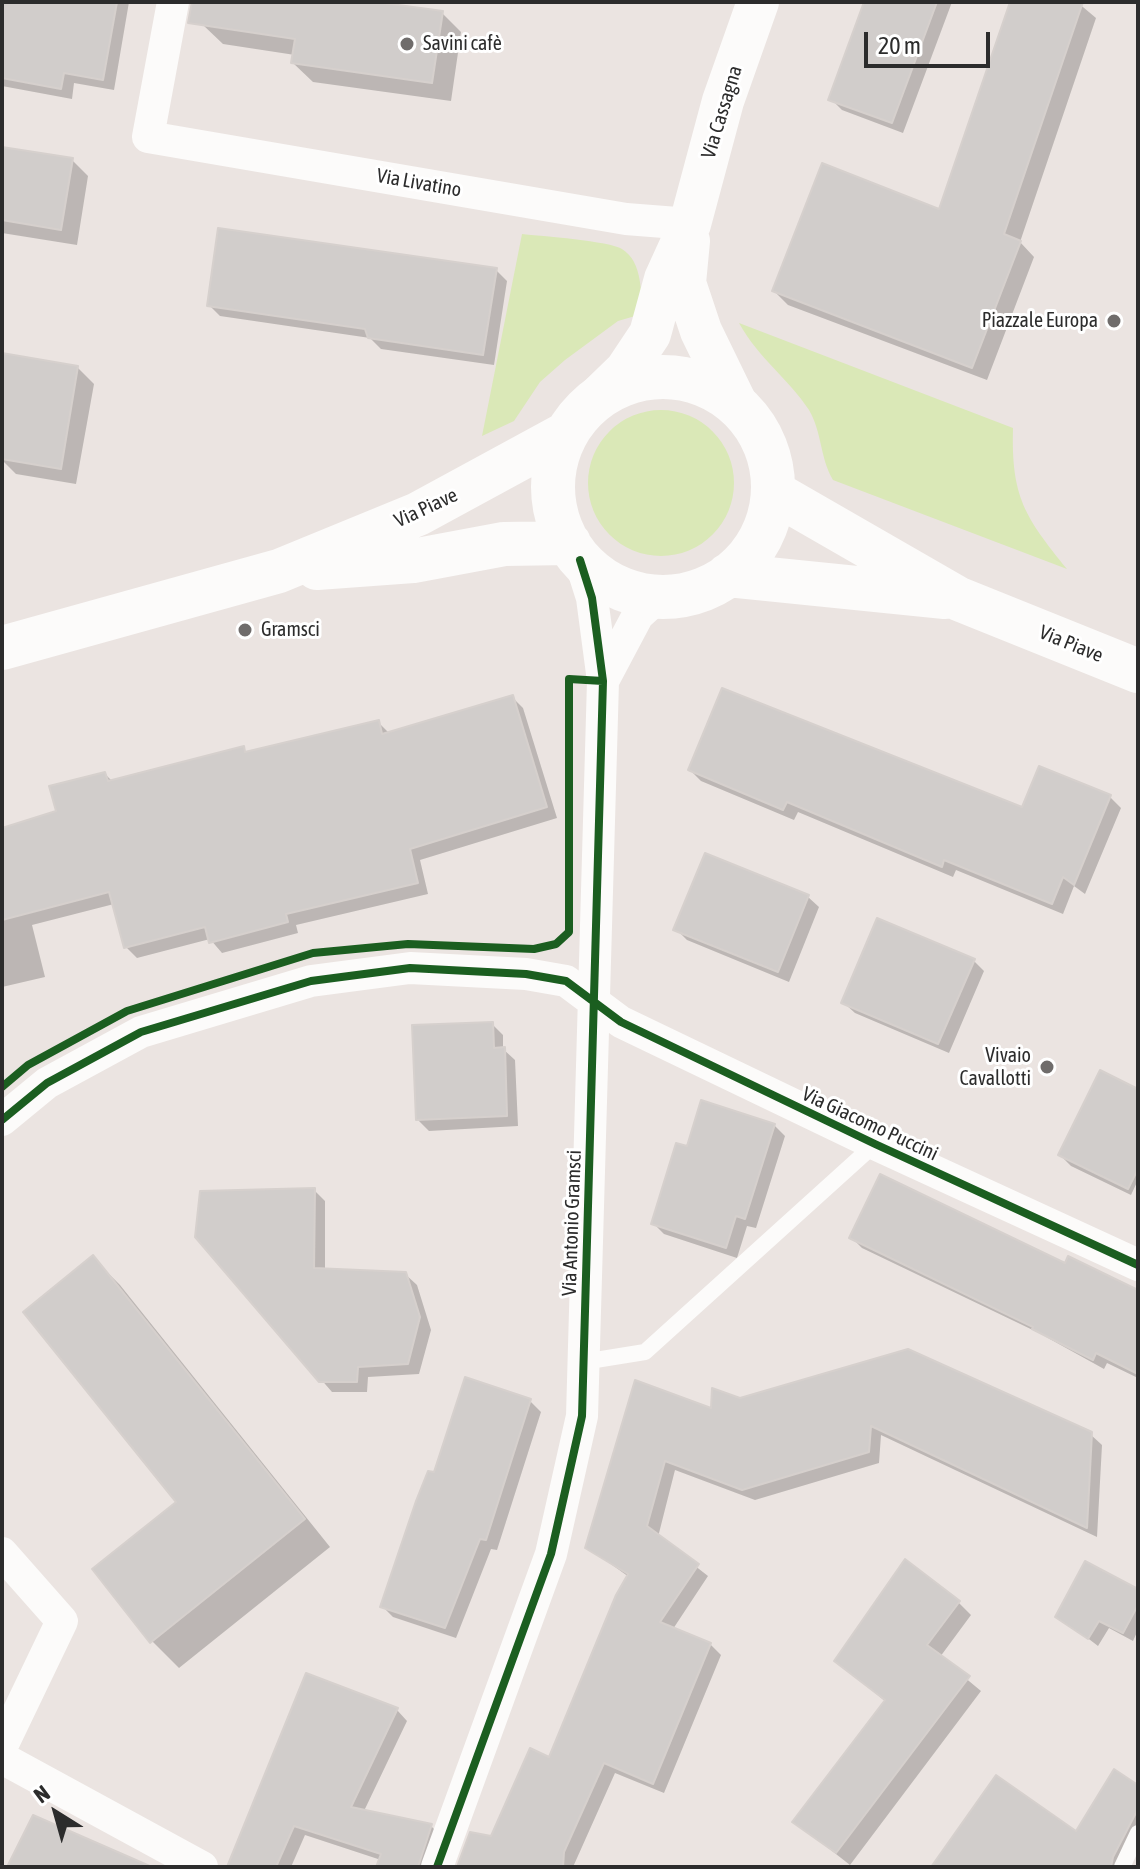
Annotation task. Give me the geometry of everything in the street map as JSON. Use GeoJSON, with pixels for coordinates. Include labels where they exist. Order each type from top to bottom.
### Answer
{"type":"FeatureCollection","features":[{"type":"Feature","properties":{"kind":"main road"},"geometry":{"type":"LineString","coordinates":[[650,378],[682,378],[711,387],[737,405],[762,440],[770,460],[773,492],[767,524],[751,553],[728,575],[694,592],[658,597],[615,585],[574,551],[559,523],[553,477],[580,417],[620,386],[650,378]]}},
{"type":"Feature","properties":{"kind":"main road","name":"Via Piave"},"geometry":{"type":"LineString","coordinates":[[2,648],[279,571],[418,514],[580,417]]}},
{"type":"Feature","properties":{"kind":"main road","name":"Via Piave"},"geometry":{"type":"LineString","coordinates":[[773,492],[959,599],[1138,671]]}},
{"type":"Feature","properties":{"kind":"main road","name":"Via Piave"},"geometry":{"type":"LineString","coordinates":[[279,571],[413,561],[504,544],[574,551]]}},
{"type":"Feature","properties":{"kind":"main road","name":"Via Piave"},"geometry":{"type":"LineString","coordinates":[[728,575],[959,599]]}},
{"type":"Feature","properties":{"kind":"street","name":"Via Livatino"},"geometry":{"type":"LineString","coordinates":[[173,2],[148,137],[626,219],[690,224]]}},
{"type":"Feature","properties":{"kind":"street","name":"Via Cassagna"},"geometry":{"type":"LineString","coordinates":[[580,417],[626,370],[650,334],[665,279],[690,224],[723,101],[758,2]]}},
{"type":"Feature","properties":{"kind":"street","name":"Via Cassagna"},"geometry":{"type":"LineString","coordinates":[[690,224],[685,283],[701,331],[737,405]]}},
{"type":"Feature","properties":{"kind":"street","name":"Via Antonio Gramsci"},"geometry":{"type":"LineString","coordinates":[[437,1867],[551,1554],[582,1416],[603,681],[592,598],[574,551]]}},
{"type":"Feature","properties":{"kind":"street","name":"Via Antonio Gramsci"},"geometry":{"type":"LineString","coordinates":[[603,681],[638,615],[658,597]]}},
{"type":"Feature","properties":{"kind":"street","name":"Via Giacomo Puccini"},"geometry":{"type":"LineString","coordinates":[[2,1120],[47,1083],[141,1032],[311,981],[410,968],[466,969],[566,981],[621,1022],[1138,1265]]}},
{"type":"Feature","properties":{"kind":"street"},"geometry":{"type":"LineString","coordinates":[[2,1553],[62,1621],[2,1746]]}},
{"type":"Feature","properties":{"kind":"street"},"geometry":{"type":"LineString","coordinates":[[2,1758],[202,1867]]}},
{"type":"Feature","properties":{"kind":"lane"},"geometry":{"type":"LineString","coordinates":[[583,1362],[645,1352],[875,1144]]}},
{"type":"Feature","properties":{"kind":"lane"},"geometry":{"type":"LineString","coordinates":[[1122,1867],[1138,1833]]}},
{"type":"Feature","properties":{"kind":"green space"},"geometry":{"type":"Polygon","coordinates":[[[522,234],[590,241],[622,249],[637,270],[642,314],[618,321],[565,360],[540,382],[514,421],[482,436],[522,234]]]}},
{"type":"Feature","properties":{"kind":"green space"},"geometry":{"type":"Polygon","coordinates":[[[739,323],[1013,428],[1015,472],[1024,505],[1041,535],[1067,569],[833,480],[809,410],[755,347],[739,323]]]}},
{"type":"Feature","properties":{"kind":"green space"},"geometry":{"type":"Polygon","coordinates":[[[661,410],[689,416],[712,432],[728,455],[734,483],[728,511],[712,534],[689,550],[661,556],[633,550],[610,534],[594,511],[588,483],[594,455],[610,432],[633,416],[661,410]]]}},
{"type":"Feature","properties":{"kind":"building"},"geometry":{"type":"Polygon","coordinates":[[[2,2],[117,2],[103,80],[64,73],[61,89],[2,78],[2,2]]]}},
{"type":"Feature","properties":{"kind":"building"},"geometry":{"type":"Polygon","coordinates":[[[192,2],[376,2],[443,11],[432,83],[291,63],[295,39],[188,23],[192,2]]]}},
{"type":"Feature","properties":{"kind":"building"},"geometry":{"type":"Polygon","coordinates":[[[864,2],[937,2],[892,123],[828,100],[864,2]]]}},
{"type":"Feature","properties":{"kind":"building"},"geometry":{"type":"Polygon","coordinates":[[[1010,2],[1083,2],[1004,234],[1021,241],[972,368],[772,291],[822,163],[939,209],[1010,2]]]}},
{"type":"Feature","properties":{"kind":"building"},"geometry":{"type":"Polygon","coordinates":[[[2,147],[73,158],[61,230],[2,220],[2,147]]]}},
{"type":"Feature","properties":{"kind":"building"},"geometry":{"type":"Polygon","coordinates":[[[218,228],[497,268],[483,355],[368,338],[365,329],[207,306],[218,228]]]}},
{"type":"Feature","properties":{"kind":"building"},"geometry":{"type":"Polygon","coordinates":[[[2,353],[78,366],[61,469],[2,459],[2,353]]]}},
{"type":"Feature","properties":{"kind":"building"},"geometry":{"type":"Polygon","coordinates":[[[722,688],[1022,807],[1039,766],[1111,795],[1074,885],[1063,877],[1052,904],[944,860],[942,867],[787,802],[783,810],[688,770],[722,688]]]}},
{"type":"Feature","properties":{"kind":"building"},"geometry":{"type":"Polygon","coordinates":[[[513,695],[547,807],[410,849],[418,883],[286,914],[288,922],[209,943],[205,927],[124,948],[109,892],[2,920],[2,828],[56,811],[49,786],[105,772],[108,781],[244,746],[245,752],[379,720],[382,734],[513,695]]]}},
{"type":"Feature","properties":{"kind":"building"},"geometry":{"type":"Polygon","coordinates":[[[705,853],[809,895],[778,972],[673,930],[705,853]]]}},
{"type":"Feature","properties":{"kind":"building"},"geometry":{"type":"Polygon","coordinates":[[[877,918],[975,959],[938,1044],[841,1003],[877,918]]]}},
{"type":"Feature","properties":{"kind":"building"},"geometry":{"type":"Polygon","coordinates":[[[493,1022],[494,1048],[505,1047],[507,1116],[416,1120],[412,1025],[493,1022]]]}},
{"type":"Feature","properties":{"kind":"building"},"geometry":{"type":"Polygon","coordinates":[[[1100,1070],[1138,1089],[1138,1169],[1128,1189],[1058,1155],[1100,1070]]]}},
{"type":"Feature","properties":{"kind":"building"},"geometry":{"type":"Polygon","coordinates":[[[701,1100],[775,1124],[745,1219],[736,1216],[726,1248],[651,1224],[676,1143],[687,1146],[701,1100]]]}},
{"type":"Feature","properties":{"kind":"building"},"geometry":{"type":"Polygon","coordinates":[[[880,1174],[1065,1263],[1068,1256],[1138,1290],[1138,1374],[1096,1353],[1093,1360],[1033,1327],[849,1238],[880,1174]]]}},
{"type":"Feature","properties":{"kind":"building"},"geometry":{"type":"Polygon","coordinates":[[[315,1188],[314,1268],[406,1272],[420,1317],[408,1364],[358,1367],[357,1382],[319,1382],[195,1237],[200,1191],[315,1188]]]}},
{"type":"Feature","properties":{"kind":"building"},"geometry":{"type":"Polygon","coordinates":[[[93,1255],[305,1519],[150,1643],[92,1569],[176,1502],[23,1312],[93,1255]]]}},
{"type":"Feature","properties":{"kind":"building"},"geometry":{"type":"Polygon","coordinates":[[[908,1349],[1092,1432],[1087,1528],[871,1426],[869,1452],[742,1490],[665,1461],[647,1526],[699,1564],[660,1622],[711,1643],[653,1784],[604,1763],[564,1852],[563,1867],[457,1867],[470,1832],[491,1836],[530,1748],[549,1757],[616,1595],[628,1574],[585,1548],[635,1380],[711,1408],[712,1388],[740,1398],[908,1349]]]}},
{"type":"Feature","properties":{"kind":"building"},"geometry":{"type":"Polygon","coordinates":[[[465,1377],[531,1399],[486,1540],[480,1539],[445,1628],[380,1607],[428,1471],[434,1472],[465,1377]]]}},
{"type":"Feature","properties":{"kind":"building"},"geometry":{"type":"Polygon","coordinates":[[[905,1559],[960,1601],[927,1645],[970,1676],[836,1853],[792,1822],[885,1700],[834,1661],[905,1559]]]}},
{"type":"Feature","properties":{"kind":"building"},"geometry":{"type":"Polygon","coordinates":[[[1085,1561],[1138,1589],[1138,1605],[1123,1633],[1099,1621],[1088,1639],[1055,1617],[1085,1561]]]}},
{"type":"Feature","properties":{"kind":"building"},"geometry":{"type":"Polygon","coordinates":[[[306,1673],[398,1708],[351,1807],[432,1824],[418,1867],[376,1867],[381,1854],[294,1826],[276,1867],[227,1867],[306,1673]]]}},
{"type":"Feature","properties":{"kind":"building"},"geometry":{"type":"Polygon","coordinates":[[[1114,1769],[1138,1785],[1138,1809],[1113,1857],[1111,1867],[931,1867],[996,1775],[1076,1831],[1114,1769]]]}},
{"type":"Feature","properties":{"kind":"building"},"geometry":{"type":"Polygon","coordinates":[[[33,1815],[152,1867],[7,1867],[33,1815]]]}},
{"type":"Feature","properties":{"kind":"cycle path"},"geometry":{"type":"LineString","coordinates":[[437,1867],[551,1554],[582,1416],[603,681],[592,598],[580,560]]}},
{"type":"Feature","properties":{"kind":"cycle path"},"geometry":{"type":"LineString","coordinates":[[2,1087],[28,1065],[127,1011],[313,953],[408,944],[534,949],[556,944],[569,932],[569,679],[603,681]]}},
{"type":"Feature","properties":{"kind":"cycle path"},"geometry":{"type":"LineString","coordinates":[[2,1120],[47,1083],[141,1032],[311,981],[410,968],[526,974],[566,981],[621,1022],[1138,1265]]}},
{"type":"Feature","properties":{"kind":"place","name":"Savini cafè"},"geometry":{"type":"Point","coordinates":[407,44]}},
{"type":"Feature","properties":{"kind":"place","name":"Piazzale Europa"},"geometry":{"type":"Point","coordinates":[1114,321]}},
{"type":"Feature","properties":{"kind":"place","name":"Gramsci"},"geometry":{"type":"Point","coordinates":[245,630]}},
{"type":"Feature","properties":{"kind":"place","name":"Vivaio Cavallotti"},"geometry":{"type":"Point","coordinates":[1047,1067]}}]}
